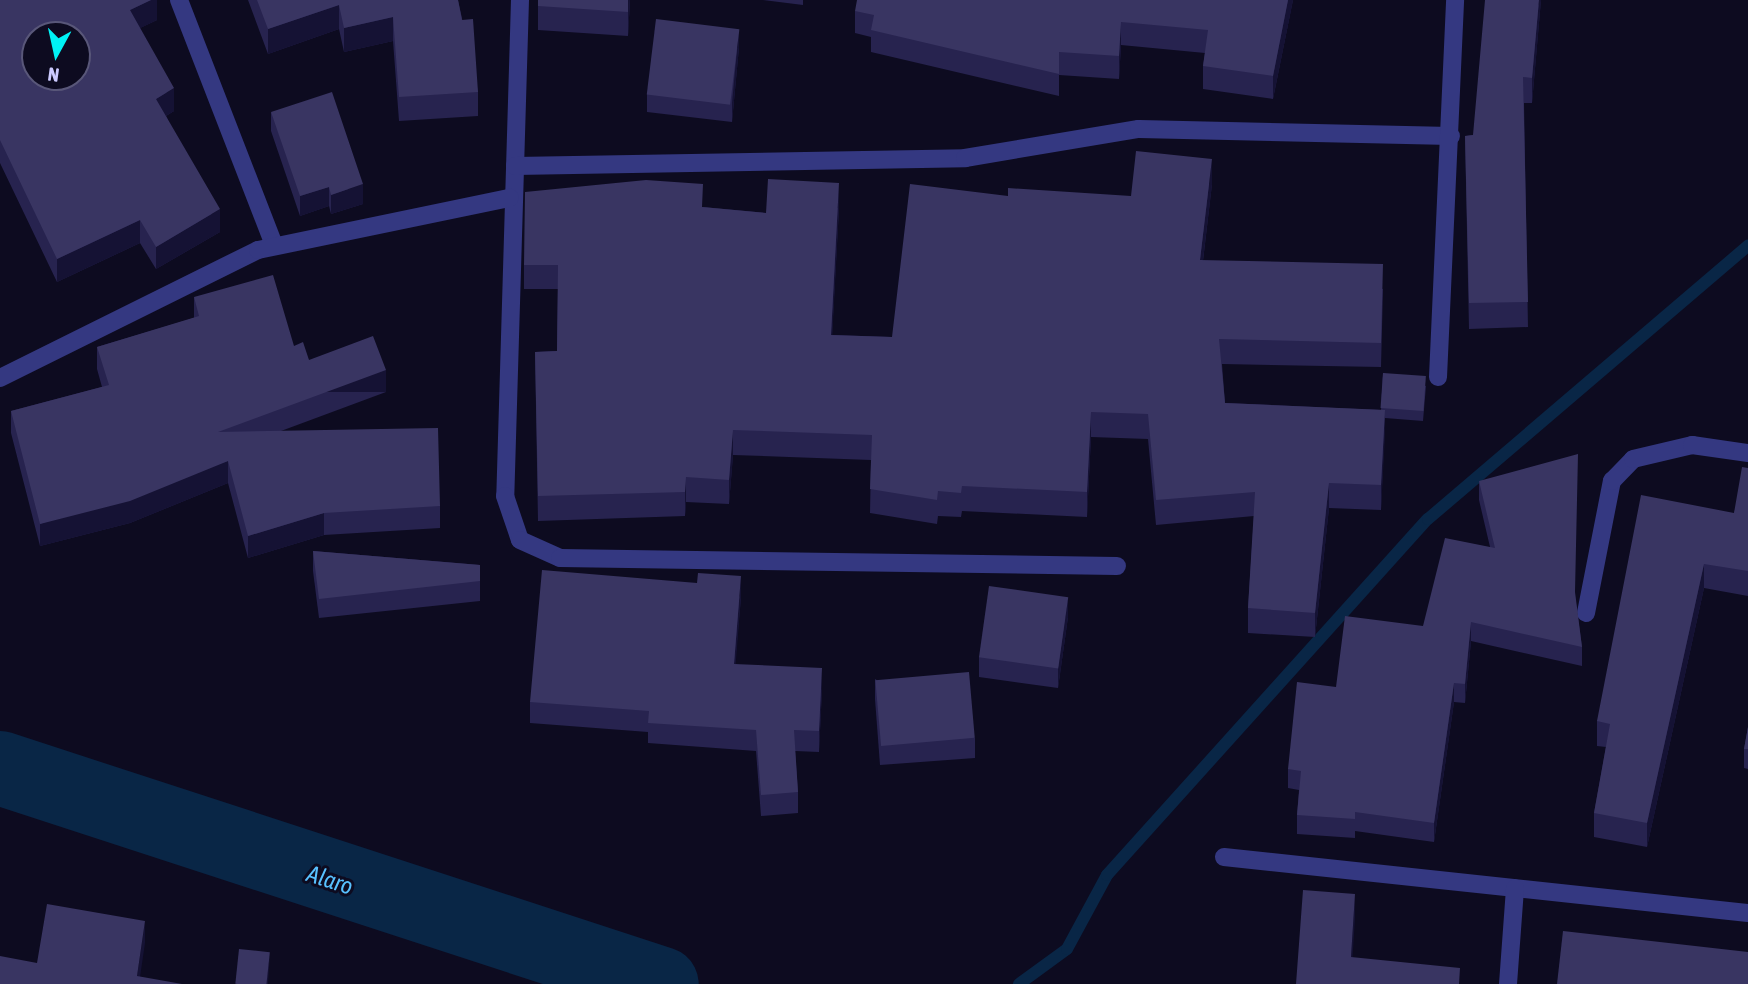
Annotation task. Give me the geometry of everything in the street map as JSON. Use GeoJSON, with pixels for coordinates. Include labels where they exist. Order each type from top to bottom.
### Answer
{"type":"FeatureCollection","features":[{"type":"Feature","properties":{"kind":"street"},"geometry":{"type":"LineString","coordinates":[[179,0],[274,245]]}},
{"type":"Feature","properties":{"kind":"street"},"geometry":{"type":"LineString","coordinates":[[520,0],[515,166],[510,198],[505,496],[520,540],[532,550],[560,558],[1117,566]]}},
{"type":"Feature","properties":{"kind":"street"},"geometry":{"type":"LineString","coordinates":[[1438,377],[1451,136],[1455,0]]}},
{"type":"Feature","properties":{"kind":"street"},"geometry":{"type":"LineString","coordinates":[[515,166],[964,158],[1139,129],[1451,136]]}},
{"type":"Feature","properties":{"kind":"street"},"geometry":{"type":"LineString","coordinates":[[0,378],[274,245],[510,198]]}},
{"type":"Feature","properties":{"kind":"street"},"geometry":{"type":"LineString","coordinates":[[1586,613],[1612,481],[1633,459],[1692,445],[1748,453]]}},
{"type":"Feature","properties":{"kind":"street"},"geometry":{"type":"LineString","coordinates":[[1224,857],[1748,913]]}},
{"type":"Feature","properties":{"kind":"street"},"geometry":{"type":"LineString","coordinates":[[1508,984],[1515,888]]}},
{"type":"Feature","properties":{"kind":"building"},"geometry":{"type":"Polygon","coordinates":[[[0,0],[151,0],[130,10],[174,88],[156,99],[220,209],[156,247],[140,220],[57,259],[0,140],[0,0]]]}},
{"type":"Feature","properties":{"kind":"building"},"geometry":{"type":"Polygon","coordinates":[[[257,0],[458,0],[462,20],[473,19],[478,92],[399,97],[393,17],[344,28],[339,5],[268,29],[257,0]]]}},
{"type":"Feature","properties":{"kind":"building"},"geometry":{"type":"Polygon","coordinates":[[[538,0],[628,0],[628,12],[538,6],[538,0]]]}},
{"type":"Feature","properties":{"kind":"building"},"geometry":{"type":"Polygon","coordinates":[[[857,0],[1288,0],[1273,76],[1203,66],[1208,30],[1121,22],[1119,56],[1059,52],[1059,74],[871,30],[874,15],[855,11],[857,0]]]}},
{"type":"Feature","properties":{"kind":"building"},"geometry":{"type":"Polygon","coordinates":[[[1485,0],[1539,0],[1532,78],[1523,77],[1528,302],[1469,303],[1465,136],[1473,135],[1485,0]]]}},
{"type":"Feature","properties":{"kind":"building"},"geometry":{"type":"Polygon","coordinates":[[[656,19],[739,29],[730,105],[647,94],[656,19]]]}},
{"type":"Feature","properties":{"kind":"building"},"geometry":{"type":"Polygon","coordinates":[[[332,92],[363,184],[331,195],[329,187],[300,196],[271,112],[332,92]]]}},
{"type":"Feature","properties":{"kind":"building"},"geometry":{"type":"Polygon","coordinates":[[[1136,151],[1212,159],[1200,260],[1383,264],[1381,343],[1219,339],[1225,403],[1385,410],[1381,485],[1329,483],[1315,613],[1248,608],[1255,492],[1156,500],[1148,414],[1091,412],[1087,492],[962,486],[961,493],[938,491],[937,500],[870,489],[872,435],[733,430],[729,480],[686,477],[685,492],[538,496],[535,352],[557,351],[558,265],[524,265],[525,192],[646,180],[703,184],[702,207],[766,213],[768,179],[839,183],[831,335],[892,337],[910,184],[1008,196],[1008,188],[1131,196],[1136,151]]]}},
{"type":"Feature","properties":{"kind":"building"},"geometry":{"type":"Polygon","coordinates":[[[273,275],[294,346],[303,342],[309,360],[373,336],[386,370],[218,432],[438,428],[440,506],[324,513],[248,536],[228,461],[130,501],[40,524],[11,411],[109,385],[97,347],[199,316],[194,297],[273,275]]]}},
{"type":"Feature","properties":{"kind":"building"},"geometry":{"type":"Polygon","coordinates":[[[1383,373],[1426,376],[1423,411],[1381,408],[1383,373]]]}},
{"type":"Feature","properties":{"kind":"building"},"geometry":{"type":"Polygon","coordinates":[[[1578,454],[1575,592],[1582,647],[1471,622],[1465,684],[1454,683],[1434,823],[1355,812],[1355,819],[1297,815],[1301,771],[1288,769],[1297,682],[1336,687],[1345,616],[1423,626],[1445,538],[1495,548],[1479,481],[1578,454]]]}},
{"type":"Feature","properties":{"kind":"building"},"geometry":{"type":"Polygon","coordinates":[[[1742,467],[1748,468],[1748,571],[1704,564],[1647,823],[1594,813],[1610,724],[1597,721],[1641,495],[1734,513],[1742,467]]]}},
{"type":"Feature","properties":{"kind":"building"},"geometry":{"type":"Polygon","coordinates":[[[313,551],[480,565],[480,581],[319,599],[313,551]]]}},
{"type":"Feature","properties":{"kind":"building"},"geometry":{"type":"Polygon","coordinates":[[[542,570],[697,583],[698,573],[741,576],[734,664],[822,668],[819,731],[794,730],[798,792],[761,795],[756,730],[648,723],[649,711],[530,702],[542,570]]]}},
{"type":"Feature","properties":{"kind":"building"},"geometry":{"type":"Polygon","coordinates":[[[989,586],[1068,597],[1058,668],[979,657],[989,586]]]}},
{"type":"Feature","properties":{"kind":"building"},"geometry":{"type":"Polygon","coordinates":[[[969,672],[975,738],[881,746],[875,680],[969,672]]]}},
{"type":"Feature","properties":{"kind":"building"},"geometry":{"type":"Polygon","coordinates":[[[1748,727],[1748,749],[1744,749],[1748,727]]]}},
{"type":"Feature","properties":{"kind":"building"},"geometry":{"type":"Polygon","coordinates":[[[1303,890],[1355,894],[1351,957],[1460,968],[1459,984],[1296,984],[1303,890]]]}},
{"type":"Feature","properties":{"kind":"building"},"geometry":{"type":"Polygon","coordinates":[[[47,904],[145,921],[137,976],[182,984],[0,984],[0,956],[37,963],[47,904]]]}},
{"type":"Feature","properties":{"kind":"building"},"geometry":{"type":"Polygon","coordinates":[[[1563,931],[1748,952],[1748,984],[1557,984],[1563,931]]]}},
{"type":"Feature","properties":{"kind":"building"},"geometry":{"type":"Polygon","coordinates":[[[239,949],[270,952],[266,984],[235,984],[239,949]]]}},
{"type":"Feature","properties":{"kind":"waterway"},"geometry":{"type":"LineString","coordinates":[[1019,984],[1067,949],[1107,875],[1428,519],[1748,246]]}},
{"type":"Feature","properties":{"kind":"waterway","name":"Alaro"},"geometry":{"type":"LineString","coordinates":[[0,768],[662,984]]}}]}
